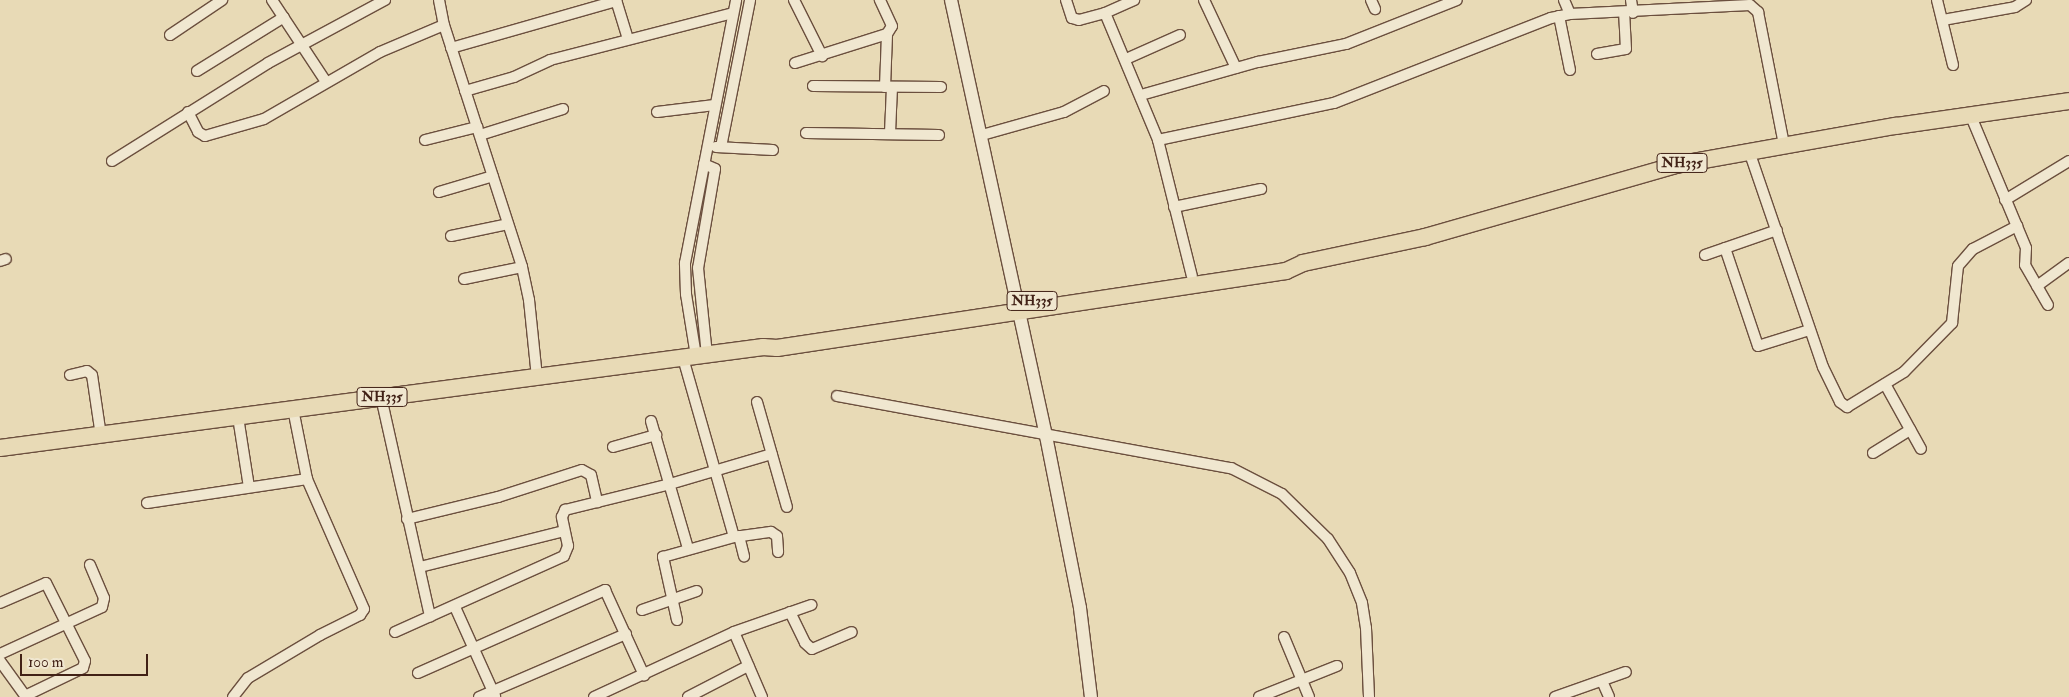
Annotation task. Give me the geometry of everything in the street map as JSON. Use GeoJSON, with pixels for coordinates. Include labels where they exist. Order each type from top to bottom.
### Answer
{"type":"FeatureCollection","features":[{"type":"Feature","properties":{"kind":"highway","name":"NH335"},"geometry":{"type":"LineString","coordinates":[[1019,307],[1286,271],[1303,264],[1425,237],[1642,173],[1748,151],[1970,114],[2069,101]]}},
{"type":"Feature","properties":{"kind":"highway","name":"NH335"},"geometry":{"type":"LineString","coordinates":[[0,448],[764,347],[776,348],[1192,276],[1292,262],[1303,264]]}},
{"type":"Feature","properties":{"kind":"street"},"geometry":{"type":"LineString","coordinates":[[170,35],[222,0]]}},
{"type":"Feature","properties":{"kind":"street"},"geometry":{"type":"LineString","coordinates":[[272,0],[326,82]]}},
{"type":"Feature","properties":{"kind":"street"},"geometry":{"type":"LineString","coordinates":[[112,161],[188,112],[302,43],[385,0]]}},
{"type":"Feature","properties":{"kind":"street"},"geometry":{"type":"LineString","coordinates":[[439,0],[451,48],[522,267],[530,300],[537,377]]}},
{"type":"Feature","properties":{"kind":"street"},"geometry":{"type":"LineString","coordinates":[[736,0],[685,263],[686,294],[716,469],[744,556]]}},
{"type":"Feature","properties":{"kind":"street"},"geometry":{"type":"LineString","coordinates":[[721,147],[750,0]]}},
{"type":"Feature","properties":{"kind":"street"},"geometry":{"type":"LineString","coordinates":[[794,0],[822,56]]}},
{"type":"Feature","properties":{"kind":"street"},"geometry":{"type":"LineString","coordinates":[[880,0],[892,26],[887,34],[890,133]]}},
{"type":"Feature","properties":{"kind":"street"},"geometry":{"type":"LineString","coordinates":[[951,0],[982,135],[1046,436],[1081,616],[1091,697]]}},
{"type":"Feature","properties":{"kind":"street"},"geometry":{"type":"LineString","coordinates":[[1066,0],[1069,14],[1076,20],[1105,13],[1134,0]]}},
{"type":"Feature","properties":{"kind":"street"},"geometry":{"type":"LineString","coordinates":[[1204,0],[1236,68]]}},
{"type":"Feature","properties":{"kind":"street"},"geometry":{"type":"LineString","coordinates":[[1140,95],[1236,68],[1346,44],[1457,0]]}},
{"type":"Feature","properties":{"kind":"street"},"geometry":{"type":"LineString","coordinates":[[1564,0],[1570,14]]}},
{"type":"Feature","properties":{"kind":"street"},"geometry":{"type":"LineString","coordinates":[[1597,54],[1626,49],[1628,13],[1631,0]]}},
{"type":"Feature","properties":{"kind":"street"},"geometry":{"type":"LineString","coordinates":[[1937,0],[1953,65]]}},
{"type":"Feature","properties":{"kind":"street"},"geometry":{"type":"LineString","coordinates":[[1943,20],[2015,7],[2026,0]]}},
{"type":"Feature","properties":{"kind":"street"},"geometry":{"type":"LineString","coordinates":[[451,48],[616,1],[628,39]]}},
{"type":"Feature","properties":{"kind":"street"},"geometry":{"type":"LineString","coordinates":[[1158,140],[1334,103],[1533,23],[1559,16],[1750,4],[1755,7],[1784,145]]}},
{"type":"Feature","properties":{"kind":"street"},"geometry":{"type":"LineString","coordinates":[[1105,13],[1126,59],[1158,140],[1192,276]]}},
{"type":"Feature","properties":{"kind":"street"},"geometry":{"type":"LineString","coordinates":[[465,91],[514,77],[550,60],[733,14]]}},
{"type":"Feature","properties":{"kind":"street"},"geometry":{"type":"LineString","coordinates":[[1559,16],[1570,70]]}},
{"type":"Feature","properties":{"kind":"street"},"geometry":{"type":"LineString","coordinates":[[198,71],[284,17]]}},
{"type":"Feature","properties":{"kind":"street"},"geometry":{"type":"LineString","coordinates":[[188,112],[198,132],[205,136],[264,119],[380,52],[444,25]]}},
{"type":"Feature","properties":{"kind":"street"},"geometry":{"type":"LineString","coordinates":[[795,63],[887,34]]}},
{"type":"Feature","properties":{"kind":"street"},"geometry":{"type":"LineString","coordinates":[[1126,59],[1180,35]]}},
{"type":"Feature","properties":{"kind":"street"},"geometry":{"type":"LineString","coordinates":[[813,86],[941,87]]}},
{"type":"Feature","properties":{"kind":"street"},"geometry":{"type":"LineString","coordinates":[[982,135],[1064,112],[1104,91]]}},
{"type":"Feature","properties":{"kind":"street"},"geometry":{"type":"LineString","coordinates":[[657,112],[715,104]]}},
{"type":"Feature","properties":{"kind":"street"},"geometry":{"type":"LineString","coordinates":[[425,140],[478,131],[563,109]]}},
{"type":"Feature","properties":{"kind":"street"},"geometry":{"type":"LineString","coordinates":[[1970,114],[2026,248],[2025,266],[2048,305]]}},
{"type":"Feature","properties":{"kind":"street"},"geometry":{"type":"LineString","coordinates":[[806,133],[939,135]]}},
{"type":"Feature","properties":{"kind":"street"},"geometry":{"type":"LineString","coordinates":[[707,146],[773,150]]}},
{"type":"Feature","properties":{"kind":"street"},"geometry":{"type":"LineString","coordinates":[[1748,151],[1822,367],[1843,405],[1851,406],[1904,372],[1952,324],[1956,313],[1955,276],[1966,256],[2017,226]]}},
{"type":"Feature","properties":{"kind":"street"},"geometry":{"type":"LineString","coordinates":[[2005,200],[2069,161]]}},
{"type":"Feature","properties":{"kind":"street"},"geometry":{"type":"LineString","coordinates":[[439,192],[493,176]]}},
{"type":"Feature","properties":{"kind":"street"},"geometry":{"type":"LineString","coordinates":[[1174,207],[1261,189]]}},
{"type":"Feature","properties":{"kind":"street"},"geometry":{"type":"LineString","coordinates":[[451,236],[508,224]]}},
{"type":"Feature","properties":{"kind":"street"},"geometry":{"type":"LineString","coordinates":[[1705,255],[1776,230]]}},
{"type":"Feature","properties":{"kind":"street"},"geometry":{"type":"LineString","coordinates":[[1725,248],[1758,346],[1809,330]]}},
{"type":"Feature","properties":{"kind":"street"},"geometry":{"type":"LineString","coordinates":[[2037,286],[2069,262]]}},
{"type":"Feature","properties":{"kind":"street"},"geometry":{"type":"LineString","coordinates":[[464,279],[522,267]]}},
{"type":"Feature","properties":{"kind":"street"},"geometry":{"type":"LineString","coordinates":[[70,374],[87,371],[92,375],[101,436]]}},
{"type":"Feature","properties":{"kind":"street"},"geometry":{"type":"LineString","coordinates":[[1884,384],[1921,449]]}},
{"type":"Feature","properties":{"kind":"street"},"geometry":{"type":"LineString","coordinates":[[837,396],[1046,436],[1231,468],[1282,494],[1328,539],[1350,573],[1362,603],[1366,628],[1369,697]]}},
{"type":"Feature","properties":{"kind":"street"},"geometry":{"type":"LineString","coordinates":[[380,397],[430,617]]}},
{"type":"Feature","properties":{"kind":"street"},"geometry":{"type":"LineString","coordinates":[[757,402],[787,507]]}},
{"type":"Feature","properties":{"kind":"street"},"geometry":{"type":"LineString","coordinates":[[233,697],[248,678],[363,613],[362,602],[340,560],[307,479],[293,409]]}},
{"type":"Feature","properties":{"kind":"street"},"geometry":{"type":"LineString","coordinates":[[238,417],[249,487]]}},
{"type":"Feature","properties":{"kind":"street"},"geometry":{"type":"LineString","coordinates":[[651,421],[688,548]]}},
{"type":"Feature","properties":{"kind":"street"},"geometry":{"type":"LineString","coordinates":[[1873,453],[1910,430]]}},
{"type":"Feature","properties":{"kind":"street"},"geometry":{"type":"LineString","coordinates":[[614,447],[656,435]]}},
{"type":"Feature","properties":{"kind":"street"},"geometry":{"type":"LineString","coordinates":[[395,632],[564,556],[568,546],[562,517],[565,510],[670,484],[772,454]]}},
{"type":"Feature","properties":{"kind":"street"},"geometry":{"type":"LineString","coordinates":[[407,519],[498,497],[582,470],[591,475],[597,502]]}},
{"type":"Feature","properties":{"kind":"street"},"geometry":{"type":"LineString","coordinates":[[147,503],[307,479]]}},
{"type":"Feature","properties":{"kind":"street"},"geometry":{"type":"LineString","coordinates":[[420,567],[564,531]]}},
{"type":"Feature","properties":{"kind":"street"},"geometry":{"type":"LineString","coordinates":[[677,620],[661,559],[688,548],[737,536],[774,532],[778,552]]}},
{"type":"Feature","properties":{"kind":"street"},"geometry":{"type":"LineString","coordinates":[[0,654],[105,604],[90,565]]}},
{"type":"Feature","properties":{"kind":"street"},"geometry":{"type":"LineString","coordinates":[[0,602],[46,583],[68,623],[85,665],[26,696],[3,672],[0,661]]}},
{"type":"Feature","properties":{"kind":"street"},"geometry":{"type":"LineString","coordinates":[[418,673],[605,590],[644,675]]}},
{"type":"Feature","properties":{"kind":"street"},"geometry":{"type":"LineString","coordinates":[[642,610],[697,591]]}},
{"type":"Feature","properties":{"kind":"street"},"geometry":{"type":"LineString","coordinates":[[594,697],[734,632],[811,605]]}},
{"type":"Feature","properties":{"kind":"street"},"geometry":{"type":"LineString","coordinates":[[454,607],[494,694]]}},
{"type":"Feature","properties":{"kind":"street"},"geometry":{"type":"LineString","coordinates":[[790,612],[805,643],[812,649],[852,632]]}},
{"type":"Feature","properties":{"kind":"street"},"geometry":{"type":"LineString","coordinates":[[734,632],[762,697]]}},
{"type":"Feature","properties":{"kind":"street"},"geometry":{"type":"LineString","coordinates":[[479,697],[494,694],[626,634]]}},
{"type":"Feature","properties":{"kind":"street"},"geometry":{"type":"LineString","coordinates":[[1284,637],[1309,697]]}},
{"type":"Feature","properties":{"kind":"street"},"geometry":{"type":"LineString","coordinates":[[688,697],[748,666]]}},
{"type":"Feature","properties":{"kind":"street"},"geometry":{"type":"LineString","coordinates":[[1259,697],[1337,666]]}},
{"type":"Feature","properties":{"kind":"street"},"geometry":{"type":"LineString","coordinates":[[1555,697],[1626,672]]}},
{"type":"Feature","properties":{"kind":"street"},"geometry":{"type":"LineString","coordinates":[[1602,681],[1609,697]]}}]}
